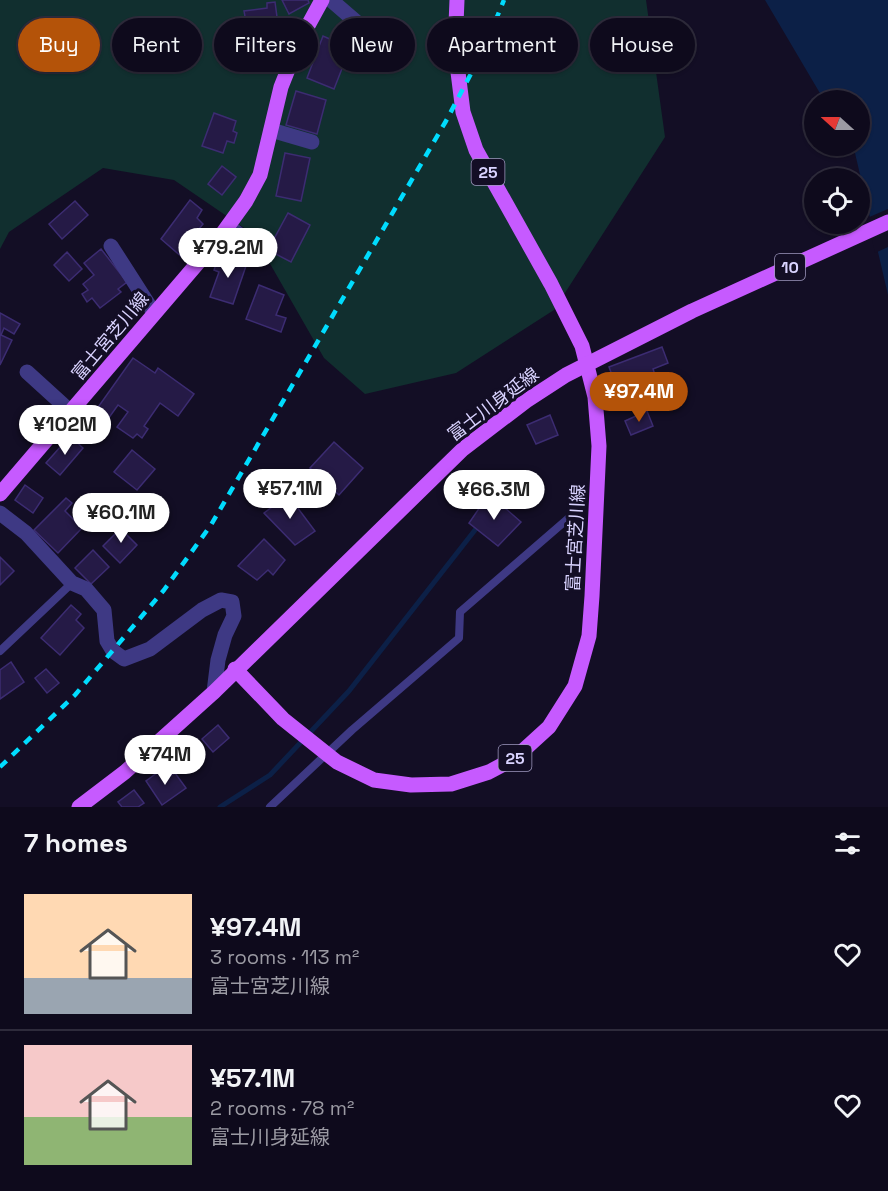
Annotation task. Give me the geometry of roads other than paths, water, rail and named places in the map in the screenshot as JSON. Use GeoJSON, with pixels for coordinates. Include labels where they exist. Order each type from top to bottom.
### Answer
{"type":"FeatureCollection","features":[{"type":"Feature","properties":{"kind":"main road","name":"富士宮芝川線"},"geometry":{"type":"LineString","coordinates":[[0,494],[228,226],[246,201],[260,175],[281,87],[299,42],[322,0]]}},
{"type":"Feature","properties":{"kind":"main road","name":"富士宮芝川線"},"geometry":{"type":"LineString","coordinates":[[235,669],[283,719],[337,762],[374,780],[411,785],[451,784],[489,772],[515,758],[549,727],[575,686],[589,636],[592,596],[599,446],[595,397],[582,346],[551,284],[476,150],[463,112],[455,48],[457,0]]}},
{"type":"Feature","properties":{"kind":"main road","name":"富士川身延線"},"geometry":{"type":"LineString","coordinates":[[79,807],[125,772],[213,692],[463,449],[525,401],[566,375],[692,311],[888,222]]}},
{"type":"Feature","properties":{"kind":"street"},"geometry":{"type":"LineString","coordinates":[[331,0],[352,18]]}},
{"type":"Feature","properties":{"kind":"street"},"geometry":{"type":"LineString","coordinates":[[271,130],[312,142]]}},
{"type":"Feature","properties":{"kind":"street"},"geometry":{"type":"LineString","coordinates":[[228,226],[249,242],[260,258]]}},
{"type":"Feature","properties":{"kind":"street"},"geometry":{"type":"LineString","coordinates":[[111,246],[154,313]]}},
{"type":"Feature","properties":{"kind":"street"},"geometry":{"type":"LineString","coordinates":[[27,372],[71,412]]}},
{"type":"Feature","properties":{"kind":"street"},"geometry":{"type":"LineString","coordinates":[[0,513],[27,533],[72,583],[86,590],[104,610],[106,641],[113,651],[124,659],[150,649],[202,610],[221,600],[232,602],[234,616],[225,635],[218,660],[213,692]]}},
{"type":"Feature","properties":{"kind":"lane"},"geometry":{"type":"LineString","coordinates":[[270,807],[352,730],[459,638],[460,612],[572,516]]}},
{"type":"Feature","properties":{"kind":"lane"},"geometry":{"type":"LineString","coordinates":[[0,651],[72,583]]}},
{"type":"Feature","properties":{"kind":"water"},"geometry":{"type":"Polygon","coordinates":[[[765,0],[888,0],[888,295],[870,218],[870,168],[858,168],[856,156],[870,156],[870,90],[818,90],[765,0]]]}},
{"type":"Feature","properties":{"kind":"waterway"},"geometry":{"type":"LineString","coordinates":[[220,807],[270,775],[349,691],[475,530]]}},
{"type":"Feature","properties":{"kind":"railway"},"geometry":{"type":"LineString","coordinates":[[0,767],[75,695],[164,590],[211,525],[446,121],[483,51],[504,0]]}}]}
